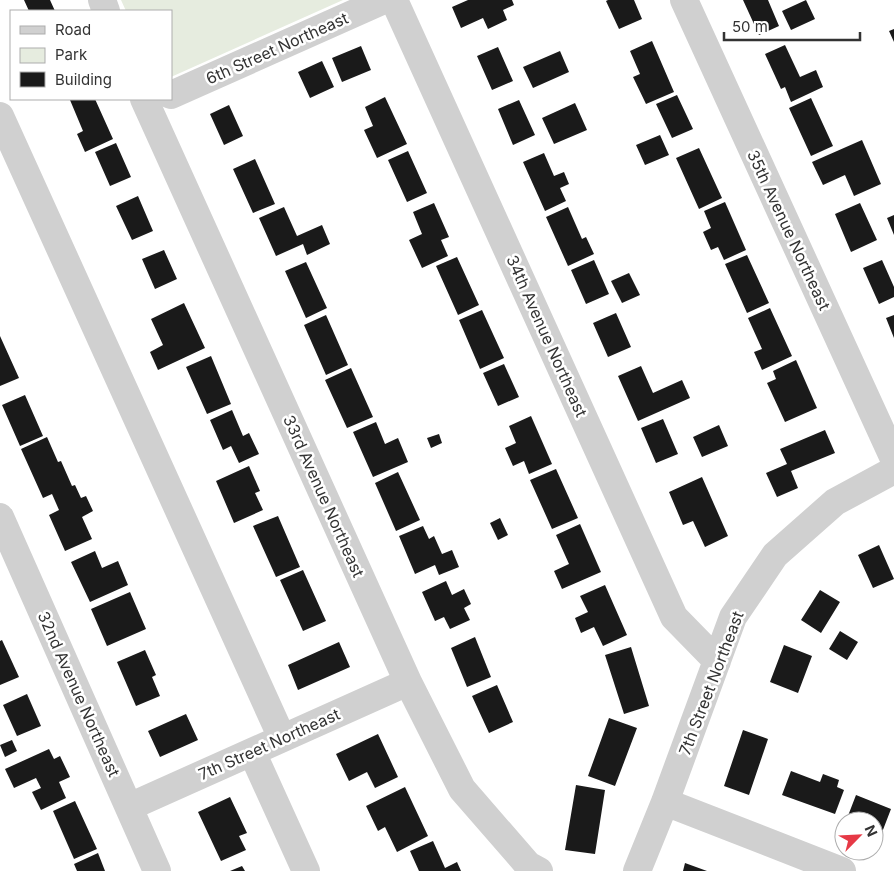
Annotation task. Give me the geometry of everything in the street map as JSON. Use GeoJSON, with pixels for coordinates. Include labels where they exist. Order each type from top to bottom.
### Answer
{"type":"FeatureCollection","features":[{"type":"Feature","properties":{"kind":"street","name":"6th Street Northeast"},"geometry":{"type":"LineString","coordinates":[[172,93],[384,0]]}},
{"type":"Feature","properties":{"kind":"street","name":"34th Avenue Northeast"},"geometry":{"type":"LineString","coordinates":[[394,0],[674,618],[717,660]]}},
{"type":"Feature","properties":{"kind":"street","name":"35th Avenue Northeast"},"geometry":{"type":"LineString","coordinates":[[684,0],[894,459]]}},
{"type":"Feature","properties":{"kind":"street","name":"33rd Avenue Northeast"},"geometry":{"type":"LineString","coordinates":[[157,100],[408,682],[462,789],[528,865],[538,871]]}},
{"type":"Feature","properties":{"kind":"street"},"geometry":{"type":"LineString","coordinates":[[0,116],[282,738]]}},
{"type":"Feature","properties":{"kind":"street","name":"7th Street Northeast"},"geometry":{"type":"LineString","coordinates":[[637,871],[665,802],[733,617],[776,555],[836,502],[894,470]]}},
{"type":"Feature","properties":{"kind":"street","name":"32nd Avenue Northeast"},"geometry":{"type":"LineString","coordinates":[[3,532],[158,871]]}},
{"type":"Feature","properties":{"kind":"street","name":"7th Street Northeast"},"geometry":{"type":"LineString","coordinates":[[130,807],[408,682]]}},
{"type":"Feature","properties":{"kind":"street"},"geometry":{"type":"LineString","coordinates":[[252,752],[306,871]]}},
{"type":"Feature","properties":{"kind":"street"},"geometry":{"type":"LineString","coordinates":[[665,802],[842,871]]}},
{"type":"Feature","properties":{"kind":"green space"},"geometry":{"type":"Polygon","coordinates":[[[121,0],[343,0],[172,77],[172,10],[126,10],[121,0]]]}},
{"type":"Feature","properties":{"kind":"building"},"geometry":{"type":"Polygon","coordinates":[[[24,0],[50,0],[55,10],[29,10],[24,0]]]}},
{"type":"Feature","properties":{"kind":"building"},"geometry":{"type":"Polygon","coordinates":[[[468,0],[512,0],[514,5],[503,10],[507,20],[488,29],[483,18],[461,28],[452,7],[468,0]]]}},
{"type":"Feature","properties":{"kind":"building"},"geometry":{"type":"Polygon","coordinates":[[[634,0],[642,19],[619,29],[606,1],[634,0]]]}},
{"type":"Feature","properties":{"kind":"building"},"geometry":{"type":"Polygon","coordinates":[[[743,0],[768,0],[779,26],[759,35],[743,0]]]}},
{"type":"Feature","properties":{"kind":"building"},"geometry":{"type":"Polygon","coordinates":[[[806,0],[815,19],[791,30],[782,11],[806,0]]]}},
{"type":"Feature","properties":{"kind":"building"},"geometry":{"type":"Polygon","coordinates":[[[894,29],[894,42],[889,31],[894,29]]]}},
{"type":"Feature","properties":{"kind":"building"},"geometry":{"type":"Polygon","coordinates":[[[652,41],[674,92],[646,104],[633,77],[640,74],[630,51],[652,41]]]}},
{"type":"Feature","properties":{"kind":"building"},"geometry":{"type":"Polygon","coordinates":[[[785,45],[800,77],[816,70],[823,87],[791,102],[785,87],[781,89],[765,54],[785,45]]]}},
{"type":"Feature","properties":{"kind":"building"},"geometry":{"type":"Polygon","coordinates":[[[361,46],[371,70],[342,82],[332,58],[361,46]]]}},
{"type":"Feature","properties":{"kind":"building"},"geometry":{"type":"Polygon","coordinates":[[[498,47],[513,81],[492,90],[477,56],[498,47]]]}},
{"type":"Feature","properties":{"kind":"building"},"geometry":{"type":"Polygon","coordinates":[[[560,51],[569,72],[533,88],[523,67],[560,51]]]}},
{"type":"Feature","properties":{"kind":"building"},"geometry":{"type":"Polygon","coordinates":[[[322,61],[334,87],[310,98],[298,72],[322,61]]]}},
{"type":"Feature","properties":{"kind":"building"},"geometry":{"type":"Polygon","coordinates":[[[677,95],[693,129],[672,138],[656,104],[677,95]]]}},
{"type":"Feature","properties":{"kind":"building"},"geometry":{"type":"Polygon","coordinates":[[[385,97],[407,144],[377,158],[364,130],[373,126],[365,107],[385,97]]]}},
{"type":"Feature","properties":{"kind":"building"},"geometry":{"type":"Polygon","coordinates":[[[811,98],[833,146],[811,156],[789,108],[811,98]]]}},
{"type":"Feature","properties":{"kind":"building"},"geometry":{"type":"Polygon","coordinates":[[[70,100],[95,100],[113,139],[85,152],[77,134],[83,131],[70,100]]]}},
{"type":"Feature","properties":{"kind":"building"},"geometry":{"type":"Polygon","coordinates":[[[519,100],[535,135],[513,145],[498,109],[519,100]]]}},
{"type":"Feature","properties":{"kind":"building"},"geometry":{"type":"Polygon","coordinates":[[[575,103],[587,130],[554,144],[542,118],[575,103]]]}},
{"type":"Feature","properties":{"kind":"building"},"geometry":{"type":"Polygon","coordinates":[[[229,105],[243,136],[224,145],[210,114],[229,105]]]}},
{"type":"Feature","properties":{"kind":"building"},"geometry":{"type":"Polygon","coordinates":[[[660,135],[669,155],[645,165],[636,145],[660,135]]]}},
{"type":"Feature","properties":{"kind":"building"},"geometry":{"type":"Polygon","coordinates":[[[862,140],[881,184],[854,196],[845,175],[823,185],[812,162],[862,140]]]}},
{"type":"Feature","properties":{"kind":"building"},"geometry":{"type":"Polygon","coordinates":[[[116,143],[131,177],[110,186],[95,152],[116,143]]]}},
{"type":"Feature","properties":{"kind":"building"},"geometry":{"type":"Polygon","coordinates":[[[699,148],[722,198],[699,209],[676,158],[699,148]]]}},
{"type":"Feature","properties":{"kind":"building"},"geometry":{"type":"Polygon","coordinates":[[[408,151],[427,193],[407,202],[388,160],[408,151]]]}},
{"type":"Feature","properties":{"kind":"building"},"geometry":{"type":"Polygon","coordinates":[[[544,153],[554,176],[564,172],[569,184],[560,188],[566,201],[545,211],[523,162],[544,153]]]}},
{"type":"Feature","properties":{"kind":"building"},"geometry":{"type":"Polygon","coordinates":[[[255,159],[275,204],[253,213],[233,169],[255,159]]]}},
{"type":"Feature","properties":{"kind":"building"},"geometry":{"type":"Polygon","coordinates":[[[138,196],[153,231],[132,240],[116,206],[138,196]]]}},
{"type":"Feature","properties":{"kind":"building"},"geometry":{"type":"Polygon","coordinates":[[[725,202],[746,250],[724,260],[718,247],[711,250],[703,232],[711,228],[704,211],[725,202]]]}},
{"type":"Feature","properties":{"kind":"building"},"geometry":{"type":"Polygon","coordinates":[[[434,203],[449,237],[441,240],[448,256],[422,268],[409,240],[422,234],[413,212],[434,203]]]}},
{"type":"Feature","properties":{"kind":"building"},"geometry":{"type":"Polygon","coordinates":[[[860,203],[877,240],[851,252],[835,214],[860,203]]]}},
{"type":"Feature","properties":{"kind":"building"},"geometry":{"type":"Polygon","coordinates":[[[284,207],[297,236],[322,225],[330,244],[307,255],[303,244],[276,256],[259,218],[284,207]]]}},
{"type":"Feature","properties":{"kind":"building"},"geometry":{"type":"Polygon","coordinates":[[[568,207],[582,239],[586,237],[594,254],[568,266],[546,217],[568,207]]]}},
{"type":"Feature","properties":{"kind":"building"},"geometry":{"type":"Polygon","coordinates":[[[894,215],[894,235],[887,218],[894,215]]]}},
{"type":"Feature","properties":{"kind":"building"},"geometry":{"type":"Polygon","coordinates":[[[164,250],[177,279],[155,289],[142,259],[164,250]]]}},
{"type":"Feature","properties":{"kind":"building"},"geometry":{"type":"Polygon","coordinates":[[[747,255],[769,303],[747,313],[725,264],[747,255]]]}},
{"type":"Feature","properties":{"kind":"building"},"geometry":{"type":"Polygon","coordinates":[[[457,257],[479,305],[458,315],[436,266],[457,257]]]}},
{"type":"Feature","properties":{"kind":"building"},"geometry":{"type":"Polygon","coordinates":[[[594,260],[609,294],[586,304],[571,270],[594,260]]]}},
{"type":"Feature","properties":{"kind":"building"},"geometry":{"type":"Polygon","coordinates":[[[882,260],[894,287],[894,297],[879,304],[863,268],[882,260]]]}},
{"type":"Feature","properties":{"kind":"building"},"geometry":{"type":"Polygon","coordinates":[[[306,262],[327,308],[306,318],[285,271],[306,262]]]}},
{"type":"Feature","properties":{"kind":"building"},"geometry":{"type":"Polygon","coordinates":[[[629,273],[640,295],[622,303],[611,281],[629,273]]]}},
{"type":"Feature","properties":{"kind":"building"},"geometry":{"type":"Polygon","coordinates":[[[184,303],[205,348],[158,370],[150,352],[163,345],[151,319],[184,303]]]}},
{"type":"Feature","properties":{"kind":"building"},"geometry":{"type":"Polygon","coordinates":[[[770,308],[792,356],[762,370],[754,352],[762,349],[748,318],[770,308]]]}},
{"type":"Feature","properties":{"kind":"building"},"geometry":{"type":"Polygon","coordinates":[[[482,310],[504,358],[480,369],[459,320],[482,310]]]}},
{"type":"Feature","properties":{"kind":"building"},"geometry":{"type":"Polygon","coordinates":[[[616,313],[631,347],[608,357],[593,323],[616,313]]]}},
{"type":"Feature","properties":{"kind":"building"},"geometry":{"type":"Polygon","coordinates":[[[326,315],[348,365],[326,375],[304,325],[326,315]]]}},
{"type":"Feature","properties":{"kind":"building"},"geometry":{"type":"Polygon","coordinates":[[[894,315],[894,338],[886,318],[894,315]]]}},
{"type":"Feature","properties":{"kind":"building"},"geometry":{"type":"Polygon","coordinates":[[[0,336],[19,378],[0,386],[0,336]]]}},
{"type":"Feature","properties":{"kind":"building"},"geometry":{"type":"Polygon","coordinates":[[[211,356],[231,404],[207,414],[186,367],[211,356]]]}},
{"type":"Feature","properties":{"kind":"building"},"geometry":{"type":"Polygon","coordinates":[[[796,360],[817,408],[785,422],[767,383],[776,379],[773,371],[796,360]]]}},
{"type":"Feature","properties":{"kind":"building"},"geometry":{"type":"Polygon","coordinates":[[[504,364],[519,397],[498,406],[483,373],[504,364]]]}},
{"type":"Feature","properties":{"kind":"building"},"geometry":{"type":"Polygon","coordinates":[[[641,366],[653,393],[682,380],[690,398],[638,421],[618,376],[641,366]]]}},
{"type":"Feature","properties":{"kind":"building"},"geometry":{"type":"Polygon","coordinates":[[[351,368],[373,417],[347,428],[325,380],[351,368]]]}},
{"type":"Feature","properties":{"kind":"building"},"geometry":{"type":"Polygon","coordinates":[[[25,395],[43,436],[20,446],[2,405],[25,395]]]}},
{"type":"Feature","properties":{"kind":"building"},"geometry":{"type":"Polygon","coordinates":[[[232,410],[243,436],[249,433],[259,454],[239,463],[231,446],[223,450],[210,420],[232,410]]]}},
{"type":"Feature","properties":{"kind":"building"},"geometry":{"type":"Polygon","coordinates":[[[531,416],[552,464],[529,474],[524,461],[513,466],[505,448],[516,443],[509,426],[531,416]]]}},
{"type":"Feature","properties":{"kind":"building"},"geometry":{"type":"Polygon","coordinates":[[[663,419],[678,454],[656,463],[641,428],[663,419]]]}},
{"type":"Feature","properties":{"kind":"building"},"geometry":{"type":"Polygon","coordinates":[[[376,422],[385,444],[398,438],[408,462],[373,477],[353,432],[376,422]]]}},
{"type":"Feature","properties":{"kind":"building"},"geometry":{"type":"Polygon","coordinates":[[[719,425],[728,446],[702,457],[693,437],[719,425]]]}},
{"type":"Feature","properties":{"kind":"building"},"geometry":{"type":"Polygon","coordinates":[[[825,430],[835,453],[791,471],[798,488],[777,497],[766,473],[787,464],[780,449],[825,430]]]}},
{"type":"Feature","properties":{"kind":"building"},"geometry":{"type":"Polygon","coordinates":[[[439,434],[442,443],[431,448],[427,438],[439,434]]]}},
{"type":"Feature","properties":{"kind":"building"},"geometry":{"type":"Polygon","coordinates":[[[47,437],[58,462],[61,461],[72,486],[75,485],[81,498],[86,496],[93,511],[82,517],[92,539],[65,551],[49,515],[59,510],[52,494],[43,498],[21,449],[47,437]]]}},
{"type":"Feature","properties":{"kind":"building"},"geometry":{"type":"Polygon","coordinates":[[[249,466],[260,491],[255,493],[263,510],[234,523],[216,481],[249,466]]]}},
{"type":"Feature","properties":{"kind":"building"},"geometry":{"type":"Polygon","coordinates":[[[556,469],[578,518],[552,529],[530,480],[556,469]]]}},
{"type":"Feature","properties":{"kind":"building"},"geometry":{"type":"Polygon","coordinates":[[[398,472],[420,520],[396,531],[375,483],[398,472]]]}},
{"type":"Feature","properties":{"kind":"building"},"geometry":{"type":"Polygon","coordinates":[[[702,477],[728,536],[705,547],[693,521],[683,525],[669,492],[702,477]]]}},
{"type":"Feature","properties":{"kind":"building"},"geometry":{"type":"Polygon","coordinates":[[[278,516],[300,567],[276,577],[253,526],[278,516]]]}},
{"type":"Feature","properties":{"kind":"building"},"geometry":{"type":"Polygon","coordinates":[[[500,518],[508,535],[498,540],[490,523],[500,518]]]}},
{"type":"Feature","properties":{"kind":"building"},"geometry":{"type":"Polygon","coordinates":[[[580,524],[601,572],[562,589],[554,571],[569,564],[556,535],[580,524]]]}},
{"type":"Feature","properties":{"kind":"building"},"geometry":{"type":"Polygon","coordinates":[[[423,526],[429,539],[434,536],[442,554],[452,550],[459,567],[439,575],[435,565],[415,574],[399,536],[423,526]]]}},
{"type":"Feature","properties":{"kind":"building"},"geometry":{"type":"Polygon","coordinates":[[[879,545],[894,579],[873,588],[858,555],[879,545]]]}},
{"type":"Feature","properties":{"kind":"building"},"geometry":{"type":"Polygon","coordinates":[[[95,551],[102,568],[118,561],[128,585],[90,602],[71,562],[95,551]]]}},
{"type":"Feature","properties":{"kind":"building"},"geometry":{"type":"Polygon","coordinates":[[[303,570],[326,621],[303,631],[280,580],[303,570]]]}},
{"type":"Feature","properties":{"kind":"building"},"geometry":{"type":"Polygon","coordinates":[[[446,581],[452,595],[464,589],[471,604],[464,608],[470,620],[450,629],[444,617],[435,621],[422,592],[446,581]]]}},
{"type":"Feature","properties":{"kind":"building"},"geometry":{"type":"Polygon","coordinates":[[[605,585],[627,635],[603,646],[594,627],[581,633],[575,618],[588,612],[580,596],[605,585]]]}},
{"type":"Feature","properties":{"kind":"building"},"geometry":{"type":"Polygon","coordinates":[[[820,590],[840,602],[821,633],[801,620],[820,590]]]}},
{"type":"Feature","properties":{"kind":"building"},"geometry":{"type":"Polygon","coordinates":[[[130,592],[146,629],[107,646],[91,609],[130,592]]]}},
{"type":"Feature","properties":{"kind":"building"},"geometry":{"type":"Polygon","coordinates":[[[840,631],[858,642],[847,660],[829,649],[840,631]]]}},
{"type":"Feature","properties":{"kind":"building"},"geometry":{"type":"Polygon","coordinates":[[[475,637],[491,677],[467,687],[451,648],[475,637]]]}},
{"type":"Feature","properties":{"kind":"building"},"geometry":{"type":"Polygon","coordinates":[[[2,640],[19,677],[0,685],[0,641],[2,640]]]}},
{"type":"Feature","properties":{"kind":"building"},"geometry":{"type":"Polygon","coordinates":[[[339,642],[350,667],[298,690],[288,665],[339,642]]]}},
{"type":"Feature","properties":{"kind":"building"},"geometry":{"type":"Polygon","coordinates":[[[784,645],[812,656],[798,693],[770,682],[784,645]]]}},
{"type":"Feature","properties":{"kind":"building"},"geometry":{"type":"Polygon","coordinates":[[[631,647],[649,706],[624,714],[605,655],[631,647]]]}},
{"type":"Feature","properties":{"kind":"building"},"geometry":{"type":"Polygon","coordinates":[[[145,650],[156,675],[152,677],[160,696],[136,706],[117,662],[145,650]]]}},
{"type":"Feature","properties":{"kind":"building"},"geometry":{"type":"Polygon","coordinates":[[[497,685],[513,722],[489,733],[472,696],[497,685]]]}},
{"type":"Feature","properties":{"kind":"building"},"geometry":{"type":"Polygon","coordinates":[[[27,694],[41,726],[17,736],[3,705],[27,694]]]}},
{"type":"Feature","properties":{"kind":"building"},"geometry":{"type":"Polygon","coordinates":[[[186,714],[198,740],[160,757],[148,731],[186,714]]]}},
{"type":"Feature","properties":{"kind":"building"},"geometry":{"type":"Polygon","coordinates":[[[609,718],[637,728],[615,786],[588,776],[609,718]]]}},
{"type":"Feature","properties":{"kind":"building"},"geometry":{"type":"Polygon","coordinates":[[[743,730],[768,739],[749,795],[724,786],[743,730]]]}},
{"type":"Feature","properties":{"kind":"building"},"geometry":{"type":"Polygon","coordinates":[[[378,734],[398,777],[375,788],[367,772],[349,781],[336,754],[378,734]]]}},
{"type":"Feature","properties":{"kind":"building"},"geometry":{"type":"Polygon","coordinates":[[[12,740],[17,751],[5,757],[0,745],[12,740]]]}},
{"type":"Feature","properties":{"kind":"building"},"geometry":{"type":"Polygon","coordinates":[[[49,749],[54,759],[60,756],[70,777],[59,782],[66,798],[41,810],[32,792],[41,788],[36,778],[14,788],[5,769],[49,749]]]}},
{"type":"Feature","properties":{"kind":"building"},"geometry":{"type":"Polygon","coordinates":[[[791,771],[820,782],[823,774],[839,780],[837,787],[844,790],[834,814],[782,795],[791,771]]]}},
{"type":"Feature","properties":{"kind":"building"},"geometry":{"type":"Polygon","coordinates":[[[576,785],[605,790],[595,854],[565,850],[576,785]]]}},
{"type":"Feature","properties":{"kind":"building"},"geometry":{"type":"Polygon","coordinates":[[[405,787],[428,836],[397,852],[385,827],[378,831],[366,806],[405,787]]]}},
{"type":"Feature","properties":{"kind":"building"},"geometry":{"type":"Polygon","coordinates":[[[856,795],[891,809],[884,827],[884,811],[850,811],[856,795]]]}},
{"type":"Feature","properties":{"kind":"building"},"geometry":{"type":"Polygon","coordinates":[[[230,797],[247,833],[239,836],[246,850],[221,861],[198,812],[230,797]]]}},
{"type":"Feature","properties":{"kind":"building"},"geometry":{"type":"Polygon","coordinates":[[[75,801],[97,849],[74,859],[53,811],[75,801]]]}},
{"type":"Feature","properties":{"kind":"building"},"geometry":{"type":"Polygon","coordinates":[[[433,841],[445,868],[457,862],[461,871],[419,871],[410,851],[433,841]]]}},
{"type":"Feature","properties":{"kind":"building"},"geometry":{"type":"Polygon","coordinates":[[[98,853],[105,871],[77,871],[74,864],[98,853]]]}},
{"type":"Feature","properties":{"kind":"building"},"geometry":{"type":"Polygon","coordinates":[[[685,863],[707,871],[683,871],[685,863]]]}},
{"type":"Feature","properties":{"kind":"building"},"geometry":{"type":"Polygon","coordinates":[[[242,866],[245,871],[230,871],[242,866]]]}}]}
